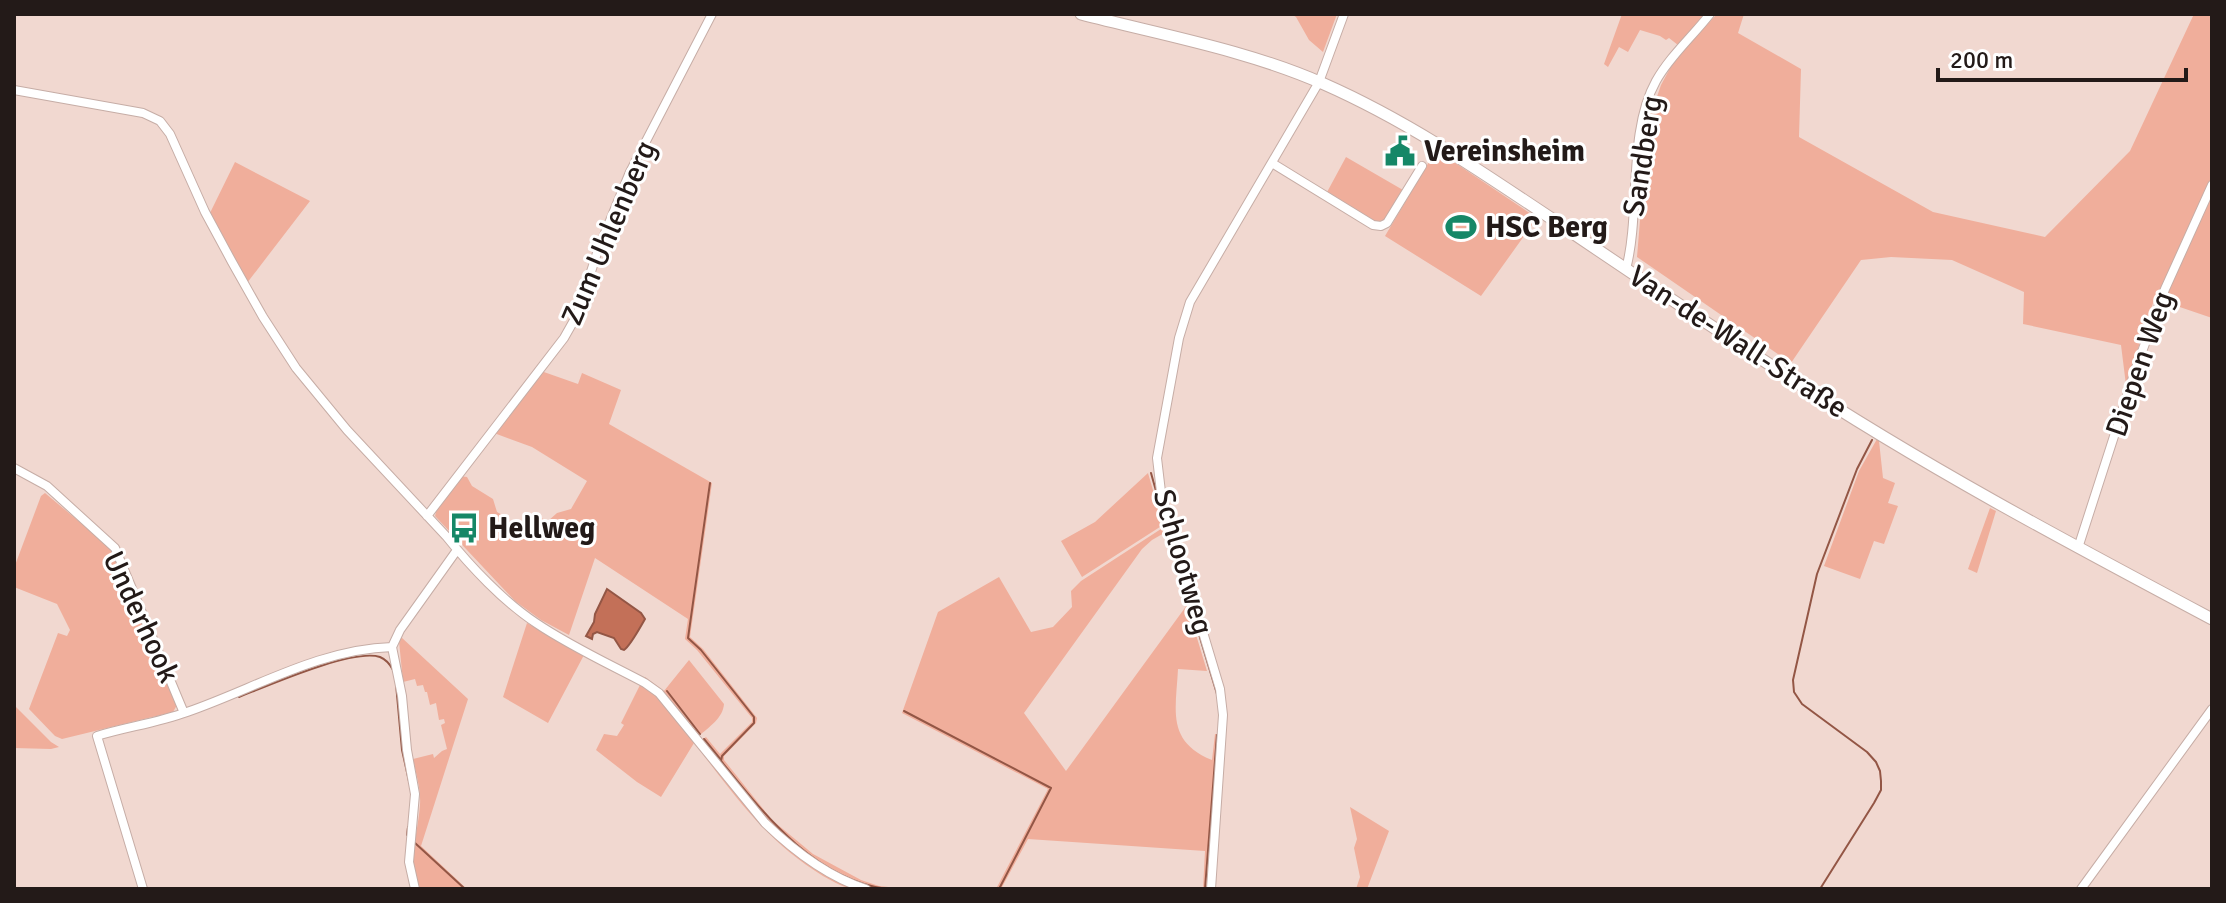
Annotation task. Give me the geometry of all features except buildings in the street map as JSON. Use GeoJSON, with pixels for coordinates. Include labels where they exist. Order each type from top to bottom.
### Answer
{"type":"FeatureCollection","features":[{"type":"Feature","properties":{"kind":"main road","name":"Van-de-Wall-Straße"},"geometry":{"type":"LineString","coordinates":[[1081,14],[1230,52],[1319,82],[1375,108],[1421,133],[1870,429],[1983,497],[2212,619]]}},
{"type":"Feature","properties":{"kind":"street","name":"Zum Uhlenberg"},"geometry":{"type":"LineString","coordinates":[[427,516],[564,338],[577,315],[598,250],[630,172],[712,14]]}},
{"type":"Feature","properties":{"kind":"street","name":"Schlootweg"},"geometry":{"type":"LineString","coordinates":[[1211,889],[1220,780],[1222,702],[1161,492],[1157,458],[1179,338],[1190,302],[1319,82],[1344,14]]}},
{"type":"Feature","properties":{"kind":"street","name":"Sandberg"},"geometry":{"type":"LineString","coordinates":[[1626,269],[1643,119],[1654,83],[1710,14]]}},
{"type":"Feature","properties":{"kind":"street"},"geometry":{"type":"LineString","coordinates":[[14,90],[143,113],[160,121],[170,134],[179,159],[232,262],[296,368],[347,430],[457,550],[510,603],[535,623],[659,693],[765,823],[827,871],[866,889]]}},
{"type":"Feature","properties":{"kind":"street"},"geometry":{"type":"LineString","coordinates":[[1272,163],[1373,225],[1381,226],[1387,223],[1422,166]]}},
{"type":"Feature","properties":{"kind":"street","name":"Diepen Weg"},"geometry":{"type":"LineString","coordinates":[[2078,548],[2160,302],[2212,185]]}},
{"type":"Feature","properties":{"kind":"street","name":"Underhook"},"geometry":{"type":"LineString","coordinates":[[14,468],[47,486],[115,548],[184,713]]}},
{"type":"Feature","properties":{"kind":"street"},"geometry":{"type":"LineString","coordinates":[[415,889],[409,862],[415,794],[392,647],[400,630],[457,550]]}},
{"type":"Feature","properties":{"kind":"street","name":"Underhook"},"geometry":{"type":"LineString","coordinates":[[143,889],[97,736],[184,713],[328,658],[392,647]]}},
{"type":"Feature","properties":{"kind":"street"},"geometry":{"type":"LineString","coordinates":[[2081,889],[2212,709]]}},
{"type":"Feature","properties":{"kind":"shaded area"},"geometry":{"type":"Polygon","coordinates":[[[1291,14],[1337,14],[1323,52],[1309,40],[1296,17],[1291,14]]]}},
{"type":"Feature","properties":{"kind":"shaded area"},"geometry":{"type":"Polygon","coordinates":[[[1622,14],[1705,14],[1678,45],[1669,38],[1666,40],[1640,30],[1628,52],[1619,47],[1608,67],[1604,64],[1622,14]]]}},
{"type":"Feature","properties":{"kind":"shaded area"},"geometry":{"type":"Polygon","coordinates":[[[1717,14],[1744,14],[1738,33],[1801,69],[1799,137],[1933,212],[2045,237],[2130,151],[2194,14],[2212,14],[2212,318],[2154,300],[2126,385],[2121,345],[2023,324],[2024,292],[1952,260],[1891,257],[1861,260],[1791,363],[1637,257],[1648,123],[1661,85],[1675,59],[1717,14]]]}},
{"type":"Feature","properties":{"kind":"shaded area","name":"HSC Berg"},"geometry":{"type":"Polygon","coordinates":[[[1436,150],[1537,218],[1481,296],[1385,236],[1436,150]]]}},
{"type":"Feature","properties":{"kind":"shaded area"},"geometry":{"type":"Polygon","coordinates":[[[1346,157],[1403,190],[1386,219],[1372,221],[1326,194],[1346,157]]]}},
{"type":"Feature","properties":{"kind":"shaded area"},"geometry":{"type":"Polygon","coordinates":[[[235,162],[310,201],[247,283],[209,215],[235,162]]]}},
{"type":"Feature","properties":{"kind":"shaded area"},"geometry":{"type":"Polygon","coordinates":[[[541,371],[578,384],[582,373],[621,390],[609,424],[712,483],[690,637],[757,718],[756,723],[724,756],[724,760],[772,820],[813,854],[861,880],[879,886],[907,889],[875,889],[862,885],[812,859],[769,824],[702,740],[706,737],[720,754],[752,722],[752,718],[685,639],[688,619],[595,558],[569,635],[515,601],[435,516],[437,508],[460,476],[467,477],[472,486],[493,499],[497,512],[506,517],[521,537],[527,537],[541,518],[548,521],[557,513],[571,509],[587,481],[532,447],[494,433],[541,371]]]}},
{"type":"Feature","properties":{"kind":"shaded area"},"geometry":{"type":"Polygon","coordinates":[[[1877,439],[1883,478],[1895,483],[1888,503],[1898,506],[1884,544],[1874,541],[1860,579],[1824,566],[1859,471],[1877,439]]]}},
{"type":"Feature","properties":{"kind":"shaded area"},"geometry":{"type":"Polygon","coordinates":[[[1148,473],[1163,525],[1082,577],[1061,541],[1095,522],[1148,473]]]}},
{"type":"Feature","properties":{"kind":"shaded area"},"geometry":{"type":"Polygon","coordinates":[[[45,493],[113,550],[177,705],[173,712],[62,739],[55,736],[29,709],[58,633],[67,636],[70,630],[57,604],[14,587],[14,568],[41,496],[45,493]]]}},
{"type":"Feature","properties":{"kind":"shaded area"},"geometry":{"type":"Polygon","coordinates":[[[1990,508],[1996,511],[1977,573],[1968,569],[1990,508]]]}},
{"type":"Feature","properties":{"kind":"shaded area"},"geometry":{"type":"Polygon","coordinates":[[[1164,527],[1166,532],[1142,549],[1024,713],[1066,771],[1187,605],[1207,671],[1178,669],[1177,723],[1187,744],[1212,760],[1215,734],[1219,734],[1207,889],[1203,889],[1205,851],[1028,839],[1001,889],[996,889],[1048,789],[902,713],[938,612],[999,577],[1031,632],[1053,627],[1072,607],[1071,591],[1081,581],[1164,527]]]}},
{"type":"Feature","properties":{"kind":"shaded area"},"geometry":{"type":"Polygon","coordinates":[[[607,589],[645,619],[624,650],[614,638],[597,632],[592,639],[586,636],[607,589]]]}},
{"type":"Feature","properties":{"kind":"shaded area"},"geometry":{"type":"Polygon","coordinates":[[[527,623],[584,655],[548,723],[503,697],[527,623]]]}},
{"type":"Feature","properties":{"kind":"shaded area"},"geometry":{"type":"Polygon","coordinates":[[[401,637],[468,699],[421,846],[467,889],[419,889],[416,878],[414,857],[420,799],[413,759],[433,754],[434,758],[447,749],[441,725],[445,723],[444,719],[439,720],[436,703],[430,705],[423,685],[417,686],[415,679],[403,682],[401,637]]]}},
{"type":"Feature","properties":{"kind":"shaded area"},"geometry":{"type":"Polygon","coordinates":[[[689,660],[724,704],[718,718],[699,736],[645,679],[664,691],[689,660]]]}},
{"type":"Feature","properties":{"kind":"shaded area"},"geometry":{"type":"Polygon","coordinates":[[[640,685],[657,694],[764,826],[857,889],[823,876],[784,848],[752,816],[694,743],[661,797],[596,750],[604,734],[617,736],[640,685]]]}},
{"type":"Feature","properties":{"kind":"shaded area"},"geometry":{"type":"Polygon","coordinates":[[[14,705],[51,742],[59,747],[14,748],[14,705]]]}},
{"type":"Feature","properties":{"kind":"shaded area"},"geometry":{"type":"Polygon","coordinates":[[[1350,807],[1389,831],[1367,889],[1356,889],[1360,877],[1354,848],[1357,839],[1350,807]]]}},
{"type":"Feature","properties":{"kind":"waterway"},"geometry":{"type":"LineString","coordinates":[[1820,889],[1881,790],[1880,771],[1867,752],[1802,704],[1794,692],[1793,680],[1817,574],[1857,469],[1872,440]]}},
{"type":"Feature","properties":{"kind":"waterway"},"geometry":{"type":"LineString","coordinates":[[1151,473],[1165,523]]}},
{"type":"Feature","properties":{"kind":"waterway"},"geometry":{"type":"LineString","coordinates":[[710,483],[688,638],[754,717],[754,723],[722,756],[721,761],[773,822],[814,858],[861,883],[887,889]]}},
{"type":"Feature","properties":{"kind":"waterway"},"geometry":{"type":"LineString","coordinates":[[1167,528],[1217,694]]}},
{"type":"Feature","properties":{"kind":"waterway"},"geometry":{"type":"LineString","coordinates":[[239,697],[351,658],[380,657],[393,670]]}},
{"type":"Feature","properties":{"kind":"waterway"},"geometry":{"type":"LineString","coordinates":[[396,684],[402,750],[409,781]]}},
{"type":"Feature","properties":{"kind":"waterway"},"geometry":{"type":"LineString","coordinates":[[667,691],[700,734]]}},
{"type":"Feature","properties":{"kind":"waterway"},"geometry":{"type":"LineString","coordinates":[[904,711],[1051,788],[999,889]]}},
{"type":"Feature","properties":{"kind":"waterway"},"geometry":{"type":"LineString","coordinates":[[1205,889],[1217,735]]}},
{"type":"Feature","properties":{"kind":"waterway"},"geometry":{"type":"LineString","coordinates":[[704,739],[721,760]]}},
{"type":"Feature","properties":{"kind":"waterway"},"geometry":{"type":"LineString","coordinates":[[407,835],[408,827]]}},
{"type":"Feature","properties":{"kind":"waterway"},"geometry":{"type":"LineString","coordinates":[[415,843],[465,889]]}},
{"type":"Feature","properties":{"kind":"place","name":"Vereinsheim"},"geometry":{"type":"Point","coordinates":[1400,151]}},
{"type":"Feature","properties":{"kind":"place","name":"HSC Berg"},"geometry":{"type":"Point","coordinates":[1461,227]}},
{"type":"Feature","properties":{"kind":"place","name":"Hellweg"},"geometry":{"type":"Point","coordinates":[464,528]}}]}
